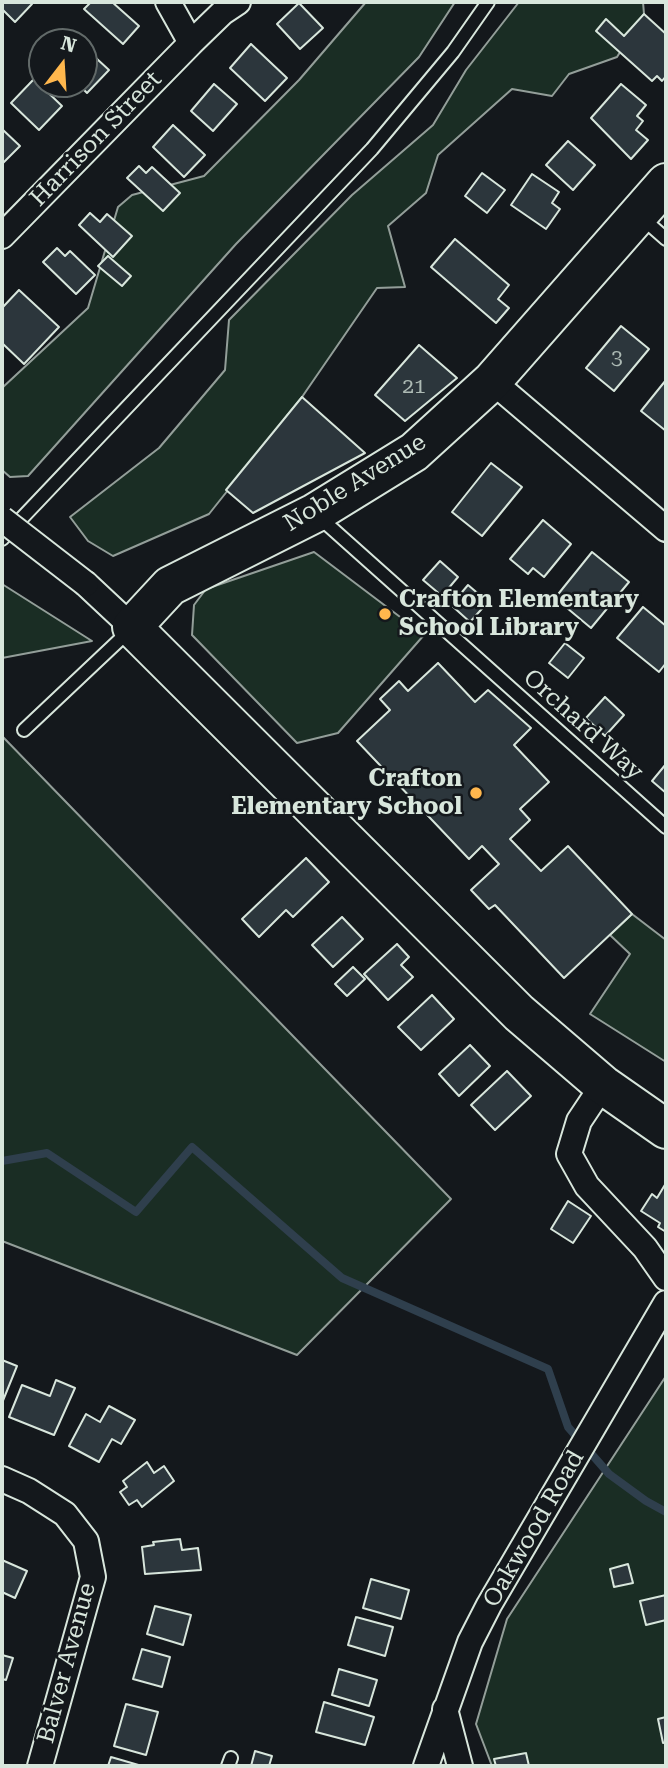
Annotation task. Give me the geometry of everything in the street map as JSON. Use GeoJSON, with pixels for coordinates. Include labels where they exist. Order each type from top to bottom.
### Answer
{"type":"FeatureCollection","features":[{"type":"Feature","properties":{"kind":"main road","name":"Noble Avenue"},"geometry":{"type":"LineString","coordinates":[[132,627],[170,586],[315,513],[414,452],[492,381],[666,183]]}},
{"type":"Feature","properties":{"kind":"main road"},"geometry":{"type":"LineString","coordinates":[[132,627],[519,1013],[603,1085],[666,1129]]}},
{"type":"Feature","properties":{"kind":"street"},"geometry":{"type":"LineString","coordinates":[[168,2],[191,43]]}},
{"type":"Feature","properties":{"kind":"street","name":"Harrison Street"},"geometry":{"type":"LineString","coordinates":[[2,236],[191,43],[238,2]]}},
{"type":"Feature","properties":{"kind":"street"},"geometry":{"type":"LineString","coordinates":[[492,381],[666,529]]}},
{"type":"Feature","properties":{"kind":"street"},"geometry":{"type":"LineString","coordinates":[[2,519],[86,584],[132,627]]}},
{"type":"Feature","properties":{"kind":"street"},"geometry":{"type":"LineString","coordinates":[[603,1085],[579,1121],[569,1154],[587,1186],[645,1248],[666,1278]]}},
{"type":"Feature","properties":{"kind":"street","name":"Oakwood Road"},"geometry":{"type":"LineString","coordinates":[[426,1766],[470,1642],[489,1605],[666,1303]]}},
{"type":"Feature","properties":{"kind":"street","name":"Balver Avenue"},"geometry":{"type":"LineString","coordinates":[[2,1479],[29,1490],[65,1514],[86,1541],[93,1577],[40,1766]]}},
{"type":"Feature","properties":{"kind":"street"},"geometry":{"type":"LineString","coordinates":[[445,1709],[460,1766]]}},
{"type":"Feature","properties":{"kind":"lane"},"geometry":{"type":"LineString","coordinates":[[2,539],[372,149],[453,52],[488,2]]}},
{"type":"Feature","properties":{"kind":"lane"},"geometry":{"type":"LineString","coordinates":[[638,215],[666,239]]}},
{"type":"Feature","properties":{"kind":"lane","name":"Orchard Way"},"geometry":{"type":"LineString","coordinates":[[315,513],[666,827]]}},
{"type":"Feature","properties":{"kind":"lane"},"geometry":{"type":"LineString","coordinates":[[24,730],[132,627]]}},
{"type":"Feature","properties":{"kind":"green space"},"geometry":{"type":"Polygon","coordinates":[[[366,2],[455,2],[419,57],[236,244],[28,476],[10,477],[2,470],[2,388],[88,308],[118,207],[132,195],[204,176],[299,80],[366,2]]]}},
{"type":"Feature","properties":{"kind":"green space"},"geometry":{"type":"Polygon","coordinates":[[[519,2],[643,2],[644,14],[617,57],[569,74],[552,96],[512,89],[438,155],[426,193],[388,226],[405,287],[377,288],[302,397],[209,514],[113,556],[88,541],[70,517],[159,448],[225,370],[229,320],[352,195],[433,125],[466,70],[519,2]]]}},
{"type":"Feature","properties":{"kind":"green space"},"geometry":{"type":"Polygon","coordinates":[[[314,552],[424,635],[338,733],[297,743],[192,635],[194,605],[206,589],[314,552]]]}},
{"type":"Feature","properties":{"kind":"green space"},"geometry":{"type":"Polygon","coordinates":[[[2,584],[92,641],[2,658],[2,584]]]}},
{"type":"Feature","properties":{"kind":"green space"},"geometry":{"type":"Polygon","coordinates":[[[2,736],[451,1199],[297,1355],[2,1241],[2,736]]]}},
{"type":"Feature","properties":{"kind":"green space"},"geometry":{"type":"Polygon","coordinates":[[[632,914],[666,940],[666,1062],[590,1014],[630,954],[610,935],[632,914]]]}},
{"type":"Feature","properties":{"kind":"green space"},"geometry":{"type":"Polygon","coordinates":[[[666,1376],[666,1766],[492,1766],[476,1724],[507,1619],[666,1376]]]}},
{"type":"Feature","properties":{"kind":"building"},"geometry":{"type":"Polygon","coordinates":[[[2,2],[32,4],[15,22],[2,9],[2,2]]]}},
{"type":"Feature","properties":{"kind":"building"},"geometry":{"type":"Polygon","coordinates":[[[91,2],[112,2],[139,26],[123,44],[84,9],[91,2]]]}},
{"type":"Feature","properties":{"kind":"building"},"geometry":{"type":"Polygon","coordinates":[[[299,3],[323,28],[300,49],[277,24],[299,3]]]}},
{"type":"Feature","properties":{"kind":"building"},"geometry":{"type":"Polygon","coordinates":[[[644,14],[666,34],[666,76],[662,81],[657,76],[652,81],[596,31],[606,19],[624,36],[644,14]]]}},
{"type":"Feature","properties":{"kind":"building"},"geometry":{"type":"Polygon","coordinates":[[[251,44],[287,78],[265,101],[230,68],[251,44]]]}},
{"type":"Feature","properties":{"kind":"building"},"geometry":{"type":"Polygon","coordinates":[[[98,60],[109,70],[98,82],[98,60]]]}},
{"type":"Feature","properties":{"kind":"building"},"geometry":{"type":"Polygon","coordinates":[[[214,84],[237,104],[213,131],[191,111],[214,84]]]}},
{"type":"Feature","properties":{"kind":"building"},"geometry":{"type":"Polygon","coordinates":[[[621,84],[646,105],[637,116],[643,121],[636,130],[648,140],[631,159],[591,118],[621,84]]]}},
{"type":"Feature","properties":{"kind":"building"},"geometry":{"type":"Polygon","coordinates":[[[28,85],[28,98],[54,98],[62,106],[39,130],[11,103],[28,85]]]}},
{"type":"Feature","properties":{"kind":"building"},"geometry":{"type":"Polygon","coordinates":[[[173,125],[205,155],[184,177],[153,147],[173,125]]]}},
{"type":"Feature","properties":{"kind":"building"},"geometry":{"type":"Polygon","coordinates":[[[2,129],[20,146],[2,164],[2,129]]]}},
{"type":"Feature","properties":{"kind":"building"},"geometry":{"type":"Polygon","coordinates":[[[568,141],[595,165],[573,190],[546,165],[568,141]]]}},
{"type":"Feature","properties":{"kind":"building"},"geometry":{"type":"Polygon","coordinates":[[[139,166],[146,173],[152,167],[180,193],[163,211],[127,178],[139,166]]]}},
{"type":"Feature","properties":{"kind":"building"},"geometry":{"type":"Polygon","coordinates":[[[482,173],[505,190],[487,213],[465,196],[482,173]]]}},
{"type":"Feature","properties":{"kind":"building"},"geometry":{"type":"Polygon","coordinates":[[[532,174],[559,192],[552,203],[560,209],[546,229],[511,205],[532,174]]]}},
{"type":"Feature","properties":{"kind":"building"},"geometry":{"type":"Polygon","coordinates":[[[90,213],[100,222],[107,214],[132,236],[113,257],[79,225],[90,213]]]}},
{"type":"Feature","properties":{"kind":"building"},"geometry":{"type":"Polygon","coordinates":[[[455,239],[509,285],[498,299],[509,308],[496,323],[431,267],[455,239]]]}},
{"type":"Feature","properties":{"kind":"building"},"geometry":{"type":"Polygon","coordinates":[[[57,248],[65,256],[70,251],[95,275],[76,294],[43,262],[57,248]]]}},
{"type":"Feature","properties":{"kind":"building"},"geometry":{"type":"Polygon","coordinates":[[[108,256],[131,276],[122,286],[98,266],[108,256]]]}},
{"type":"Feature","properties":{"kind":"building"},"geometry":{"type":"Polygon","coordinates":[[[19,290],[59,327],[24,364],[2,343],[2,308],[19,290]]]}},
{"type":"Feature","properties":{"kind":"building"},"geometry":{"type":"Polygon","coordinates":[[[621,326],[649,349],[614,391],[586,368],[621,326]]]}},
{"type":"Feature","properties":{"kind":"building"},"geometry":{"type":"Polygon","coordinates":[[[419,345],[457,378],[405,421],[375,395],[419,345]]]}},
{"type":"Feature","properties":{"kind":"building"},"geometry":{"type":"Polygon","coordinates":[[[666,380],[666,431],[641,411],[666,380]]]}},
{"type":"Feature","properties":{"kind":"building"},"geometry":{"type":"Polygon","coordinates":[[[302,397],[365,453],[253,513],[226,490],[302,397]]]}},
{"type":"Feature","properties":{"kind":"building"},"geometry":{"type":"Polygon","coordinates":[[[491,463],[522,487],[482,536],[452,512],[491,463]]]}},
{"type":"Feature","properties":{"kind":"building"},"geometry":{"type":"Polygon","coordinates":[[[543,520],[571,544],[544,577],[533,568],[528,574],[510,559],[543,520]]]}},
{"type":"Feature","properties":{"kind":"building"},"geometry":{"type":"Polygon","coordinates":[[[592,552],[629,582],[591,628],[555,598],[592,552]]]}},
{"type":"Feature","properties":{"kind":"building"},"geometry":{"type":"Polygon","coordinates":[[[440,561],[458,577],[442,596],[423,580],[440,561]]]}},
{"type":"Feature","properties":{"kind":"building"},"geometry":{"type":"Polygon","coordinates":[[[468,585],[488,602],[470,622],[451,605],[468,585]]]}},
{"type":"Feature","properties":{"kind":"building"},"geometry":{"type":"Polygon","coordinates":[[[643,607],[666,626],[666,663],[659,672],[617,638],[643,607]]]}},
{"type":"Feature","properties":{"kind":"building"},"geometry":{"type":"Polygon","coordinates":[[[565,643],[584,658],[568,678],[549,663],[565,643]]]}},
{"type":"Feature","properties":{"kind":"building","name":"Crafton Elementary School"},"geometry":{"type":"Polygon","coordinates":[[[438,663],[475,702],[488,690],[531,728],[514,745],[549,782],[520,809],[530,820],[510,839],[541,871],[568,846],[632,914],[564,978],[495,905],[489,909],[471,890],[499,864],[482,846],[469,859],[357,741],[390,710],[380,699],[399,681],[408,691],[438,663]]]}},
{"type":"Feature","properties":{"kind":"building"},"geometry":{"type":"Polygon","coordinates":[[[605,697],[624,715],[605,736],[586,718],[605,697]]]}},
{"type":"Feature","properties":{"kind":"building"},"geometry":{"type":"Polygon","coordinates":[[[666,764],[666,793],[652,781],[666,764]]]}},
{"type":"Feature","properties":{"kind":"building"},"geometry":{"type":"Polygon","coordinates":[[[306,858],[329,882],[293,917],[286,910],[259,937],[242,919],[306,858]]]}},
{"type":"Feature","properties":{"kind":"building"},"geometry":{"type":"Polygon","coordinates":[[[342,917],[363,939],[333,967],[312,945],[342,917]]]}},
{"type":"Feature","properties":{"kind":"building"},"geometry":{"type":"Polygon","coordinates":[[[397,944],[409,957],[401,965],[413,977],[388,1000],[364,974],[397,944]]]}},
{"type":"Feature","properties":{"kind":"building"},"geometry":{"type":"Polygon","coordinates":[[[353,967],[365,979],[347,996],[335,984],[353,967]]]}},
{"type":"Feature","properties":{"kind":"building"},"geometry":{"type":"Polygon","coordinates":[[[432,995],[454,1019],[421,1050],[398,1027],[432,995]]]}},
{"type":"Feature","properties":{"kind":"building"},"geometry":{"type":"Polygon","coordinates":[[[470,1045],[490,1066],[459,1096],[439,1074],[470,1045]]]}},
{"type":"Feature","properties":{"kind":"building"},"geometry":{"type":"Polygon","coordinates":[[[507,1071],[531,1096],[495,1130],[471,1105],[507,1071]]]}},
{"type":"Feature","properties":{"kind":"building"},"geometry":{"type":"Polygon","coordinates":[[[666,1183],[666,1232],[658,1227],[660,1223],[641,1211],[652,1194],[657,1198],[666,1183]]]}},
{"type":"Feature","properties":{"kind":"building"},"geometry":{"type":"Polygon","coordinates":[[[568,1201],[591,1216],[573,1243],[551,1229],[568,1201]]]}},
{"type":"Feature","properties":{"kind":"building"},"geometry":{"type":"Polygon","coordinates":[[[2,1360],[17,1366],[2,1403],[2,1360]]]}},
{"type":"Feature","properties":{"kind":"building"},"geometry":{"type":"Polygon","coordinates":[[[56,1380],[75,1388],[54,1435],[9,1417],[22,1385],[50,1396],[56,1380]]]}},
{"type":"Feature","properties":{"kind":"building"},"geometry":{"type":"Polygon","coordinates":[[[109,1406],[135,1420],[121,1444],[112,1439],[99,1462],[69,1446],[86,1414],[100,1422],[109,1406]]]}},
{"type":"Feature","properties":{"kind":"building"},"geometry":{"type":"Polygon","coordinates":[[[147,1462],[154,1473],[164,1466],[174,1481],[142,1507],[137,1500],[129,1505],[120,1492],[127,1487],[123,1481],[147,1462]]]}},
{"type":"Feature","properties":{"kind":"building"},"geometry":{"type":"Polygon","coordinates":[[[180,1539],[182,1550],[198,1548],[201,1570],[145,1574],[142,1547],[154,1545],[153,1542],[180,1539]]]}},
{"type":"Feature","properties":{"kind":"building"},"geometry":{"type":"Polygon","coordinates":[[[2,1560],[27,1571],[15,1598],[2,1592],[2,1560]]]}},
{"type":"Feature","properties":{"kind":"building"},"geometry":{"type":"Polygon","coordinates":[[[628,1564],[633,1583],[614,1587],[610,1569],[628,1564]]]}},
{"type":"Feature","properties":{"kind":"building"},"geometry":{"type":"Polygon","coordinates":[[[371,1579],[409,1590],[401,1619],[363,1608],[371,1579]]]}},
{"type":"Feature","properties":{"kind":"building"},"geometry":{"type":"Polygon","coordinates":[[[666,1595],[666,1620],[646,1625],[640,1601],[666,1595]]]}},
{"type":"Feature","properties":{"kind":"building"},"geometry":{"type":"Polygon","coordinates":[[[155,1606],[191,1615],[183,1645],[147,1634],[155,1606]]]}},
{"type":"Feature","properties":{"kind":"building"},"geometry":{"type":"Polygon","coordinates":[[[356,1617],[393,1627],[385,1656],[348,1645],[356,1617]]]}},
{"type":"Feature","properties":{"kind":"building"},"geometry":{"type":"Polygon","coordinates":[[[142,1649],[170,1657],[162,1687],[133,1679],[142,1649]]]}},
{"type":"Feature","properties":{"kind":"building"},"geometry":{"type":"Polygon","coordinates":[[[2,1655],[13,1658],[6,1680],[2,1679],[2,1655]]]}},
{"type":"Feature","properties":{"kind":"building"},"geometry":{"type":"Polygon","coordinates":[[[339,1669],[377,1680],[369,1706],[332,1695],[339,1669]]]}},
{"type":"Feature","properties":{"kind":"building"},"geometry":{"type":"Polygon","coordinates":[[[324,1702],[374,1717],[365,1745],[316,1732],[324,1702]]]}},
{"type":"Feature","properties":{"kind":"building"},"geometry":{"type":"Polygon","coordinates":[[[126,1704],[158,1712],[146,1755],[114,1746],[126,1704]]]}},
{"type":"Feature","properties":{"kind":"building"},"geometry":{"type":"Polygon","coordinates":[[[666,1717],[666,1742],[663,1743],[658,1719],[666,1717]]]}},
{"type":"Feature","properties":{"kind":"building"},"geometry":{"type":"Polygon","coordinates":[[[255,1751],[272,1756],[269,1766],[251,1766],[255,1751]]]}},
{"type":"Feature","properties":{"kind":"building"},"geometry":{"type":"Polygon","coordinates":[[[526,1753],[529,1766],[496,1766],[494,1759],[526,1753]]]}},
{"type":"Feature","properties":{"kind":"building"},"geometry":{"type":"Polygon","coordinates":[[[111,1757],[142,1766],[108,1766],[111,1757]]]}},
{"type":"Feature","properties":{"kind":"waterway"},"geometry":{"type":"LineString","coordinates":[[2,1161],[47,1153],[136,1212],[192,1147],[342,1278],[548,1369],[568,1427],[609,1474],[666,1512]]}},
{"type":"Feature","properties":{"kind":"place","name":"Crafton Elementary School Library"},"geometry":{"type":"Point","coordinates":[385,614]}},
{"type":"Feature","properties":{"kind":"place","name":"Crafton Elementary School"},"geometry":{"type":"Point","coordinates":[476,793]}}]}
